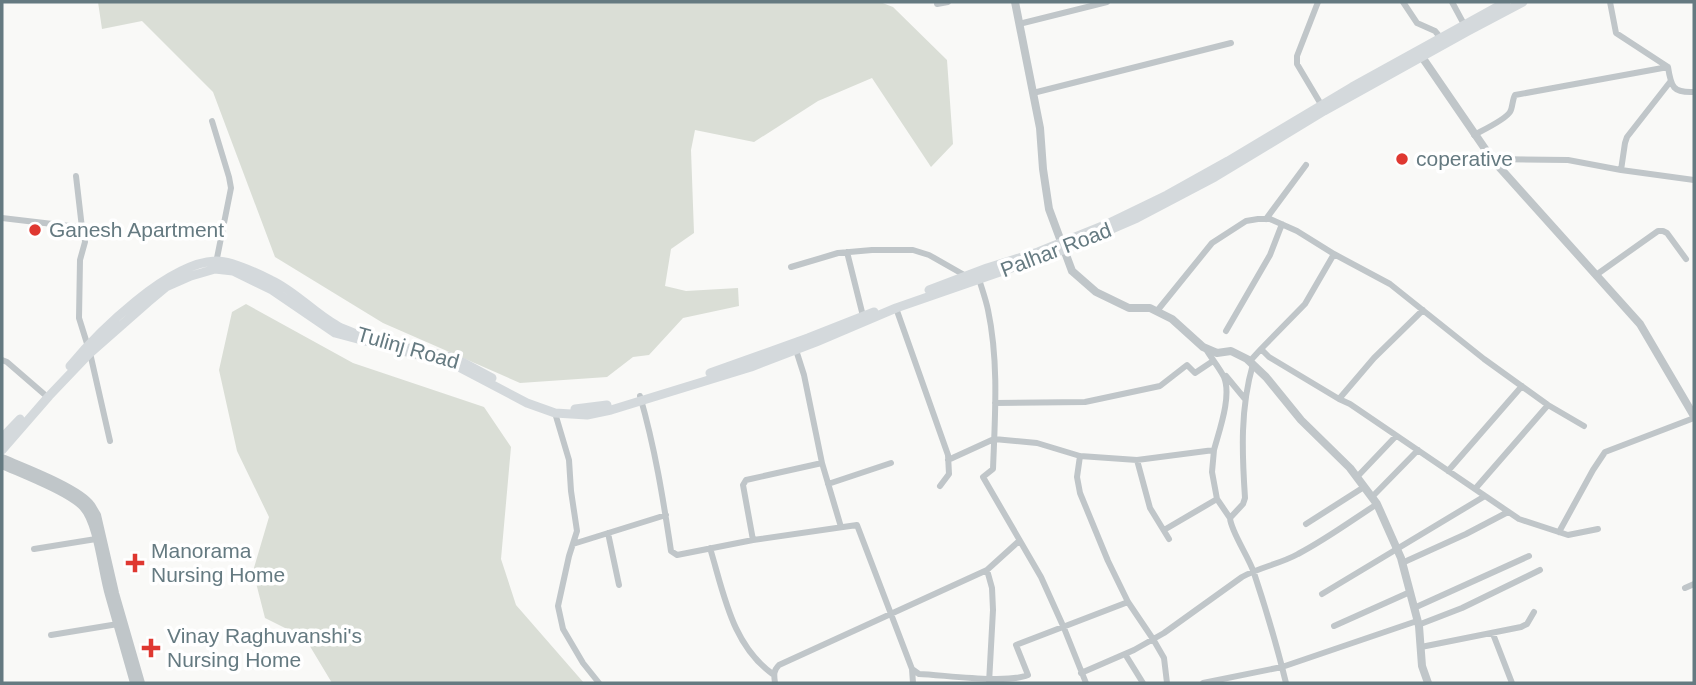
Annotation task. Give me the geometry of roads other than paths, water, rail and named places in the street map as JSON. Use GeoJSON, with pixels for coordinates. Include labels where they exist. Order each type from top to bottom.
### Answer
{"type":"FeatureCollection","features":[{"type":"Feature","properties":{"kind":"main road","name":"Palhar Road"},"geometry":{"type":"LineString","coordinates":[[555,411],[587,415],[611,410],[979,279],[1061,246],[1167,195],[1323,108],[1422,57],[1506,2]]}},
{"type":"Feature","properties":{"kind":"main road","name":"Palhar Road"},"geometry":{"type":"LineString","coordinates":[[1323,108],[1440,37],[1523,2]]}},
{"type":"Feature","properties":{"kind":"main road","name":"Palhar Road"},"geometry":{"type":"LineString","coordinates":[[641,398],[751,367],[967,276],[1061,246]]}},
{"type":"Feature","properties":{"kind":"main road"},"geometry":{"type":"LineString","coordinates":[[3,443],[44,394],[88,349],[166,287],[216,265]]}},
{"type":"Feature","properties":{"kind":"main road","name":"Tulinj Road"},"geometry":{"type":"LineString","coordinates":[[216,265],[272,289],[335,333],[455,365],[527,403],[555,411]]}},
{"type":"Feature","properties":{"kind":"main road"},"geometry":{"type":"LineString","coordinates":[[3,443],[88,349]]}},
{"type":"Feature","properties":{"kind":"street"},"geometry":{"type":"LineString","coordinates":[[937,4],[948,2]]}},
{"type":"Feature","properties":{"kind":"street"},"geometry":{"type":"LineString","coordinates":[[1016,2],[1040,128],[1049,209],[1072,271],[1096,292],[1129,308],[1150,308],[1157,311],[1172,319],[1206,348],[1217,353],[1231,351],[1251,363],[1301,420],[1350,468],[1374,501],[1402,563],[1418,623],[1422,666],[1428,683]]}},
{"type":"Feature","properties":{"kind":"street"},"geometry":{"type":"LineString","coordinates":[[1019,23],[1107,2]]}},
{"type":"Feature","properties":{"kind":"street"},"geometry":{"type":"LineString","coordinates":[[1318,2],[1297,56],[1297,64],[1323,108]]}},
{"type":"Feature","properties":{"kind":"street"},"geometry":{"type":"LineString","coordinates":[[1403,2],[1418,23],[1435,31],[1440,37]]}},
{"type":"Feature","properties":{"kind":"street"},"geometry":{"type":"LineString","coordinates":[[1452,2],[1466,27]]}},
{"type":"Feature","properties":{"kind":"street"},"geometry":{"type":"LineString","coordinates":[[1610,2],[1616,33],[1668,67],[1670,82],[1678,91],[1694,92]]}},
{"type":"Feature","properties":{"kind":"street"},"geometry":{"type":"LineString","coordinates":[[1033,93],[1231,43]]}},
{"type":"Feature","properties":{"kind":"street"},"geometry":{"type":"LineString","coordinates":[[1422,57],[1492,159],[1640,324],[1694,417],[1605,452],[1592,470],[1559,532]]}},
{"type":"Feature","properties":{"kind":"street"},"geometry":{"type":"LineString","coordinates":[[1474,135],[1508,115],[1515,95],[1668,67]]}},
{"type":"Feature","properties":{"kind":"street"},"geometry":{"type":"LineString","coordinates":[[1621,170],[1627,137],[1670,82]]}},
{"type":"Feature","properties":{"kind":"street"},"geometry":{"type":"LineString","coordinates":[[212,121],[231,188],[216,265]]}},
{"type":"Feature","properties":{"kind":"street"},"geometry":{"type":"LineString","coordinates":[[1492,159],[1568,160],[1694,180]]}},
{"type":"Feature","properties":{"kind":"street"},"geometry":{"type":"LineString","coordinates":[[1266,219],[1307,165]]}},
{"type":"Feature","properties":{"kind":"street"},"geometry":{"type":"LineString","coordinates":[[76,176],[85,242],[80,260],[78,312],[110,441]]}},
{"type":"Feature","properties":{"kind":"street"},"geometry":{"type":"LineString","coordinates":[[2,218],[82,228]]}},
{"type":"Feature","properties":{"kind":"street"},"geometry":{"type":"LineString","coordinates":[[1157,311],[1212,243],[1246,221],[1266,219],[1297,231],[1390,284],[1484,359],[1548,405],[1584,426]]}},
{"type":"Feature","properties":{"kind":"street"},"geometry":{"type":"LineString","coordinates":[[1226,331],[1270,255],[1282,224]]}},
{"type":"Feature","properties":{"kind":"street"},"geometry":{"type":"LineString","coordinates":[[1596,275],[1663,231],[1686,259]]}},
{"type":"Feature","properties":{"kind":"street"},"geometry":{"type":"LineString","coordinates":[[791,267],[828,254],[913,250],[929,255],[967,276]]}},
{"type":"Feature","properties":{"kind":"street"},"geometry":{"type":"LineString","coordinates":[[847,252],[863,319]]}},
{"type":"Feature","properties":{"kind":"street"},"geometry":{"type":"LineString","coordinates":[[1230,518],[1245,498],[1242,439],[1251,363],[1305,304],[1334,254]]}},
{"type":"Feature","properties":{"kind":"street"},"geometry":{"type":"LineString","coordinates":[[979,279],[988,311],[995,358],[993,469],[983,477],[1041,577],[1086,683]]}},
{"type":"Feature","properties":{"kind":"street"},"geometry":{"type":"LineString","coordinates":[[896,308],[948,454],[949,474],[940,486]]}},
{"type":"Feature","properties":{"kind":"street"},"geometry":{"type":"LineString","coordinates":[[1339,399],[1374,358],[1423,310]]}},
{"type":"Feature","properties":{"kind":"street"},"geometry":{"type":"LineString","coordinates":[[1206,348],[1226,381],[1222,421],[1214,450],[1212,472],[1217,499],[1230,518],[1231,526],[1253,570],[1286,683]]}},
{"type":"Feature","properties":{"kind":"street"},"geometry":{"type":"LineString","coordinates":[[1261,349],[1269,357],[1350,404],[1519,519],[1568,535],[1598,529]]}},
{"type":"Feature","properties":{"kind":"street"},"geometry":{"type":"LineString","coordinates":[[796,350],[804,375],[822,463],[841,527]]}},
{"type":"Feature","properties":{"kind":"street"},"geometry":{"type":"LineString","coordinates":[[2,360],[44,394]]}},
{"type":"Feature","properties":{"kind":"street"},"geometry":{"type":"LineString","coordinates":[[995,403],[1085,402],[1160,386],[1186,365],[1195,373],[1213,361]]}},
{"type":"Feature","properties":{"kind":"street"},"geometry":{"type":"LineString","coordinates":[[1213,361],[1245,399]]}},
{"type":"Feature","properties":{"kind":"street"},"geometry":{"type":"LineString","coordinates":[[1448,471],[1522,386]]}},
{"type":"Feature","properties":{"kind":"street"},"geometry":{"type":"LineString","coordinates":[[641,398],[654,446],[673,554],[857,525],[912,669],[913,683]]}},
{"type":"Feature","properties":{"kind":"street"},"geometry":{"type":"LineString","coordinates":[[1475,489],[1548,405]]}},
{"type":"Feature","properties":{"kind":"street"},"geometry":{"type":"LineString","coordinates":[[555,411],[569,460],[578,531],[558,606],[563,629],[583,663],[599,683]]}},
{"type":"Feature","properties":{"kind":"street"},"geometry":{"type":"LineString","coordinates":[[1357,477],[1396,436]]}},
{"type":"Feature","properties":{"kind":"street"},"geometry":{"type":"LineString","coordinates":[[948,460],[994,439],[1037,443],[1080,456],[1138,460],[1214,450]]}},
{"type":"Feature","properties":{"kind":"street"},"geometry":{"type":"LineString","coordinates":[[1081,673],[1153,639],[1253,570],[1299,553],[1374,501],[1418,450]]}},
{"type":"Feature","properties":{"kind":"street"},"geometry":{"type":"LineString","coordinates":[[1080,456],[1077,477],[1080,493],[1128,602],[1164,658],[1167,683]]}},
{"type":"Feature","properties":{"kind":"street"},"geometry":{"type":"LineString","coordinates":[[2,457],[58,483],[91,504],[97,515],[108,595],[134,683]]}},
{"type":"Feature","properties":{"kind":"street"},"geometry":{"type":"LineString","coordinates":[[1138,460],[1150,508],[1169,539]]}},
{"type":"Feature","properties":{"kind":"street"},"geometry":{"type":"LineString","coordinates":[[753,540],[744,481],[822,463]]}},
{"type":"Feature","properties":{"kind":"street"},"geometry":{"type":"LineString","coordinates":[[828,484],[891,463]]}},
{"type":"Feature","properties":{"kind":"street"},"geometry":{"type":"LineString","coordinates":[[2,465],[55,489],[85,509],[115,593],[141,683]]}},
{"type":"Feature","properties":{"kind":"street"},"geometry":{"type":"LineString","coordinates":[[1306,524],[1364,487]]}},
{"type":"Feature","properties":{"kind":"street"},"geometry":{"type":"LineString","coordinates":[[1322,594],[1485,496]]}},
{"type":"Feature","properties":{"kind":"street"},"geometry":{"type":"LineString","coordinates":[[1164,530],[1217,499]]}},
{"type":"Feature","properties":{"kind":"street"},"geometry":{"type":"LineString","coordinates":[[1402,563],[1508,512]]}},
{"type":"Feature","properties":{"kind":"street"},"geometry":{"type":"LineString","coordinates":[[573,544],[666,516]]}},
{"type":"Feature","properties":{"kind":"street"},"geometry":{"type":"LineString","coordinates":[[608,533],[619,584]]}},
{"type":"Feature","properties":{"kind":"street"},"geometry":{"type":"LineString","coordinates":[[34,550],[96,539]]}},
{"type":"Feature","properties":{"kind":"street"},"geometry":{"type":"LineString","coordinates":[[774,679],[775,669],[779,665],[987,570],[1019,541]]}},
{"type":"Feature","properties":{"kind":"street"},"geometry":{"type":"LineString","coordinates":[[710,548],[732,621],[740,638],[752,656],[774,679]]}},
{"type":"Feature","properties":{"kind":"street"},"geometry":{"type":"LineString","coordinates":[[1414,608],[1529,556]]}},
{"type":"Feature","properties":{"kind":"street"},"geometry":{"type":"LineString","coordinates":[[987,570],[992,588],[993,610],[989,681]]}},
{"type":"Feature","properties":{"kind":"street"},"geometry":{"type":"LineString","coordinates":[[1203,683],[1282,667],[1418,623],[1462,608],[1539,570]]}},
{"type":"Feature","properties":{"kind":"street"},"geometry":{"type":"LineString","coordinates":[[1685,588],[1694,584]]}},
{"type":"Feature","properties":{"kind":"street"},"geometry":{"type":"LineString","coordinates":[[1334,626],[1410,592]]}},
{"type":"Feature","properties":{"kind":"street"},"geometry":{"type":"LineString","coordinates":[[1033,683],[1016,645],[1128,602]]}},
{"type":"Feature","properties":{"kind":"street"},"geometry":{"type":"LineString","coordinates":[[1421,647],[1493,634],[1527,624],[1534,611]]}},
{"type":"Feature","properties":{"kind":"street"},"geometry":{"type":"LineString","coordinates":[[51,635],[118,624]]}},
{"type":"Feature","properties":{"kind":"street"},"geometry":{"type":"LineString","coordinates":[[1493,634],[1512,683]]}},
{"type":"Feature","properties":{"kind":"street"},"geometry":{"type":"LineString","coordinates":[[1125,654],[1143,683]]}},
{"type":"Feature","properties":{"kind":"street"},"geometry":{"type":"LineString","coordinates":[[912,669],[919,674],[989,681],[1028,675]]}},
{"type":"Feature","properties":{"kind":"place","name":"coperative"},"geometry":{"type":"Point","coordinates":[1402,159]}},
{"type":"Feature","properties":{"kind":"place","name":"Ganesh Apartment"},"geometry":{"type":"Point","coordinates":[35,230]}},
{"type":"Feature","properties":{"kind":"place","name":"Manorama Nursing Home"},"geometry":{"type":"Point","coordinates":[135,563]}},
{"type":"Feature","properties":{"kind":"place","name":"Vinay Raghuvanshi's Nursing Home"},"geometry":{"type":"Point","coordinates":[151,648]}}]}
